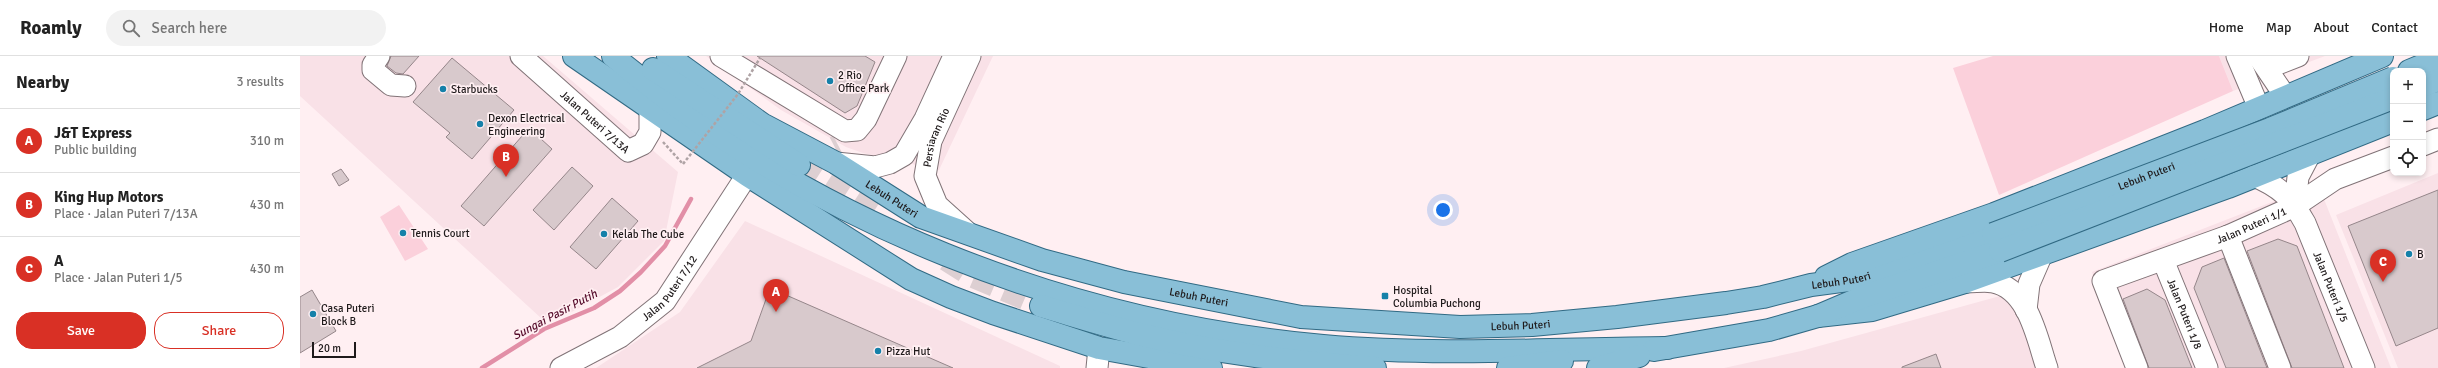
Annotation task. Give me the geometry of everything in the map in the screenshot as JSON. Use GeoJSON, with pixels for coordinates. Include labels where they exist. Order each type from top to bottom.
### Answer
{"type":"FeatureCollection","features":[{"type":"Feature","properties":{"kind":"main road"},"geometry":{"type":"LineString","coordinates":[[574,56],[650,108],[752,168],[888,231],[1014,282],[1156,319],[1248,337],[1324,346],[1410,350],[1667,348]]}},
{"type":"Feature","properties":{"kind":"main road"},"geometry":{"type":"LineString","coordinates":[[598,56],[694,128],[728,150],[911,279],[1098,358],[1211,368]]}},
{"type":"Feature","properties":{"kind":"main road"},"geometry":{"type":"LineString","coordinates":[[613,56],[721,137],[752,168]]}},
{"type":"Feature","properties":{"kind":"main road"},"geometry":{"type":"LineString","coordinates":[[634,56],[702,103],[799,165]]}},
{"type":"Feature","properties":{"kind":"main road","name":"Lebuh Puteri"},"geometry":{"type":"LineString","coordinates":[[668,56],[762,124],[836,163],[921,217],[967,232],[1042,260],[1124,282],[1301,317],[1460,326],[1532,326],[1726,303],[1763,297],[1811,285],[1856,279],[1997,242],[2390,99]]}},
{"type":"Feature","properties":{"kind":"main road"},"geometry":{"type":"LineString","coordinates":[[1811,285],[1852,264],[1994,214],[2205,131],[2382,56]]}},
{"type":"Feature","properties":{"kind":"main road"},"geometry":{"type":"LineString","coordinates":[[2416,68],[2438,59]]}},
{"type":"Feature","properties":{"kind":"main road"},"geometry":{"type":"LineString","coordinates":[[2335,75],[2328,100],[2327,111],[2331,120],[2355,136]]}},
{"type":"Feature","properties":{"kind":"main road","name":"Lebuh Puteri"},"geometry":{"type":"LineString","coordinates":[[1667,348],[1769,330],[1818,316],[2390,79]]}},
{"type":"Feature","properties":{"kind":"main road"},"geometry":{"type":"LineString","coordinates":[[2426,85],[2438,80]]}},
{"type":"Feature","properties":{"kind":"main road"},"geometry":{"type":"LineString","coordinates":[[2426,108],[2438,103]]}},
{"type":"Feature","properties":{"kind":"main road"},"geometry":{"type":"LineString","coordinates":[[2259,108],[2280,137],[2305,147],[2332,145]]}},
{"type":"Feature","properties":{"kind":"main road"},"geometry":{"type":"LineString","coordinates":[[1818,316],[1872,310],[1965,282],[2309,156],[2332,145],[2390,122]]}},
{"type":"Feature","properties":{"kind":"main road"},"geometry":{"type":"LineString","coordinates":[[2205,131],[2235,149],[2240,171],[2245,180]]}},
{"type":"Feature","properties":{"kind":"main road"},"geometry":{"type":"LineString","coordinates":[[1041,306],[1136,333],[1200,346],[1324,364],[1375,368]]}},
{"type":"Feature","properties":{"kind":"main road"},"geometry":{"type":"LineString","coordinates":[[1508,368],[1667,348]]}},
{"type":"Feature","properties":{"kind":"main road"},"geometry":{"type":"LineString","coordinates":[[1598,368],[1667,348]]}},
{"type":"Feature","properties":{"kind":"street"},"geometry":{"type":"LineString","coordinates":[[379,56],[373,65],[373,70],[391,85],[405,86]]}},
{"type":"Feature","properties":{"kind":"street","name":"Jalan Puteri 7/13A"},"geometry":{"type":"LineString","coordinates":[[521,56],[628,151],[643,144],[650,132],[650,108]]}},
{"type":"Feature","properties":{"kind":"street"},"geometry":{"type":"LineString","coordinates":[[721,56],[845,131],[857,130],[866,119],[896,56]]}},
{"type":"Feature","properties":{"kind":"street"},"geometry":{"type":"LineString","coordinates":[[2237,56],[2259,108]]}},
{"type":"Feature","properties":{"kind":"street"},"geometry":{"type":"LineString","coordinates":[[2285,96],[2262,62],[2298,56]]}},
{"type":"Feature","properties":{"kind":"street","name":"Persiaran Rio"},"geometry":{"type":"LineString","coordinates":[[836,163],[875,167],[890,163],[904,155],[957,58]]}},
{"type":"Feature","properties":{"kind":"street","name":"Persiaran Rio"},"geometry":{"type":"LineString","coordinates":[[957,58],[931,141],[925,176],[937,205],[967,232]]}},
{"type":"Feature","properties":{"kind":"street"},"geometry":{"type":"LineString","coordinates":[[2426,144],[2438,139]]}},
{"type":"Feature","properties":{"kind":"street"},"geometry":{"type":"LineString","coordinates":[[2295,206],[2298,177],[2309,156]]}},
{"type":"Feature","properties":{"kind":"street","name":"Jalan Puteri 1/1"},"geometry":{"type":"LineString","coordinates":[[2137,368],[2103,281],[2228,236],[2295,206],[2335,180],[2390,158]]}},
{"type":"Feature","properties":{"kind":"street","name":"Jalan Puteri 7/12"},"geometry":{"type":"LineString","coordinates":[[561,368],[620,337],[665,301],[752,168]]}},
{"type":"Feature","properties":{"kind":"street","name":"Jalan Puteri 1/5"},"geometry":{"type":"LineString","coordinates":[[2245,180],[2274,184],[2295,206],[2305,223],[2364,368]]}},
{"type":"Feature","properties":{"kind":"street"},"geometry":{"type":"LineString","coordinates":[[2228,236],[2280,368]]}},
{"type":"Feature","properties":{"kind":"street"},"geometry":{"type":"LineString","coordinates":[[2026,310],[2029,284],[2042,254]]}},
{"type":"Feature","properties":{"kind":"street","name":"Jalan Puteri 1/8"},"geometry":{"type":"LineString","coordinates":[[2163,260],[2207,368]]}},
{"type":"Feature","properties":{"kind":"street"},"geometry":{"type":"LineString","coordinates":[[1965,282],[1993,282],[2011,290],[2026,310],[2047,368]]}},
{"type":"Feature","properties":{"kind":"path"},"geometry":{"type":"LineString","coordinates":[[662,140],[683,164],[738,94],[760,58]]}},
{"type":"Feature","properties":{"kind":"shaded area"},"geometry":{"type":"Polygon","coordinates":[[[300,56],[543,56],[678,172],[664,241],[618,287],[566,315],[542,319],[300,96],[300,56]]]}},
{"type":"Feature","properties":{"kind":"shaded area"},"geometry":{"type":"Polygon","coordinates":[[[706,56],[993,56],[939,170],[863,153],[846,147],[781,110],[706,56]]]}},
{"type":"Feature","properties":{"kind":"shaded area"},"geometry":{"type":"Polygon","coordinates":[[[1993,56],[2219,56],[2233,91],[1999,195],[1953,68],[1993,56]]]}},
{"type":"Feature","properties":{"kind":"shaded area"},"geometry":{"type":"Polygon","coordinates":[[[2219,56],[2325,56],[2233,91],[2219,56]]]}},
{"type":"Feature","properties":{"kind":"shaded area"},"geometry":{"type":"Polygon","coordinates":[[[2438,173],[2438,368],[2398,368],[2336,215],[2438,173]]]}},
{"type":"Feature","properties":{"kind":"shaded area"},"geometry":{"type":"Polygon","coordinates":[[[2318,184],[2391,368],[2131,368],[2092,272],[2318,184]]]}},
{"type":"Feature","properties":{"kind":"shaded area","name":"Tennis Court"},"geometry":{"type":"Polygon","coordinates":[[[399,205],[428,249],[405,261],[380,217],[399,205]]]}},
{"type":"Feature","properties":{"kind":"shaded area"},"geometry":{"type":"Polygon","coordinates":[[[745,221],[1060,366],[1060,368],[596,368],[680,312],[745,221]]]}},
{"type":"Feature","properties":{"kind":"shaded area"},"geometry":{"type":"Polygon","coordinates":[[[2000,296],[2011,304],[2019,316],[2038,368],[1724,368],[1801,351],[2000,296]]]}},
{"type":"Feature","properties":{"kind":"building"},"geometry":{"type":"Polygon","coordinates":[[[391,56],[419,56],[403,74],[396,73],[387,66],[391,56]]]}},
{"type":"Feature","properties":{"kind":"building","name":"2 Rio Office Park"},"geometry":{"type":"Polygon","coordinates":[[[757,56],[865,56],[875,62],[857,106],[845,113],[757,56]]]}},
{"type":"Feature","properties":{"kind":"building"},"geometry":{"type":"Polygon","coordinates":[[[452,58],[514,110],[472,159],[446,137],[450,133],[413,102],[452,58]]]}},
{"type":"Feature","properties":{"kind":"building"},"geometry":{"type":"Polygon","coordinates":[[[529,128],[552,149],[484,226],[461,206],[529,128]]]}},
{"type":"Feature","properties":{"kind":"building"},"geometry":{"type":"Polygon","coordinates":[[[572,167],[593,186],[554,230],[533,210],[572,167]]]}},
{"type":"Feature","properties":{"kind":"building"},"geometry":{"type":"Polygon","coordinates":[[[341,169],[349,180],[339,186],[332,174],[341,169]]]}},
{"type":"Feature","properties":{"kind":"building"},"geometry":{"type":"Polygon","coordinates":[[[2438,190],[2438,328],[2396,346],[2348,226],[2438,190]]]}},
{"type":"Feature","properties":{"kind":"building","name":"Kelab The Cube"},"geometry":{"type":"Polygon","coordinates":[[[612,198],[638,221],[596,269],[570,247],[612,198]]]}},
{"type":"Feature","properties":{"kind":"building"},"geometry":{"type":"Polygon","coordinates":[[[2278,239],[2297,246],[2344,368],[2292,368],[2247,251],[2278,239]]]}},
{"type":"Feature","properties":{"kind":"building"},"geometry":{"type":"Polygon","coordinates":[[[2224,258],[2267,368],[2226,368],[2194,288],[2202,267],[2224,258]]]}},
{"type":"Feature","properties":{"kind":"building"},"geometry":{"type":"Polygon","coordinates":[[[770,288],[953,368],[697,368],[751,341],[770,288]]]}},
{"type":"Feature","properties":{"kind":"building"},"geometry":{"type":"Polygon","coordinates":[[[2147,289],[2165,300],[2192,368],[2149,368],[2123,299],[2147,289]]]}},
{"type":"Feature","properties":{"kind":"building","name":"Casa Puteri Block B"},"geometry":{"type":"Polygon","coordinates":[[[312,290],[336,331],[300,353],[300,297],[312,290]]]}},
{"type":"Feature","properties":{"kind":"building"},"geometry":{"type":"Polygon","coordinates":[[[1936,354],[1941,368],[1902,368],[1902,367],[1936,354]]]}},
{"type":"Feature","properties":{"kind":"waterway","name":"Sungai Pasir Putih"},"geometry":{"type":"LineString","coordinates":[[482,368],[544,329],[594,308],[620,291],[641,272],[665,246],[691,199]]}},
{"type":"Feature","properties":{"kind":"tunnel"},"geometry":{"type":"LineString","coordinates":[[807,161],[838,145]]}},
{"type":"Feature","properties":{"kind":"tunnel"},"geometry":{"type":"LineString","coordinates":[[799,165],[879,217]]}},
{"type":"Feature","properties":{"kind":"tunnel"},"geometry":{"type":"LineString","coordinates":[[946,260],[971,276],[1041,306]]}},
{"type":"Feature","properties":{"kind":"place","name":"2 Rio Office Park"},"geometry":{"type":"Point","coordinates":[830,81]}},
{"type":"Feature","properties":{"kind":"place","name":"Starbucks"},"geometry":{"type":"Point","coordinates":[443,89]}},
{"type":"Feature","properties":{"kind":"place","name":"Dexon Electrical Engineering"},"geometry":{"type":"Point","coordinates":[480,124]}},
{"type":"Feature","properties":{"kind":"place","name":"King Hup Motors"},"geometry":{"type":"Point","coordinates":[506,177]}},
{"type":"Feature","properties":{"kind":"place","name":"Tennis Court"},"geometry":{"type":"Point","coordinates":[403,233]}},
{"type":"Feature","properties":{"kind":"place","name":"Kelab The Cube"},"geometry":{"type":"Point","coordinates":[604,234]}},
{"type":"Feature","properties":{"kind":"place","name":"B"},"geometry":{"type":"Point","coordinates":[2409,254]}},
{"type":"Feature","properties":{"kind":"place","name":"A"},"geometry":{"type":"Point","coordinates":[2383,282]}},
{"type":"Feature","properties":{"kind":"place","name":"Hospital Columbia Puchong"},"geometry":{"type":"Point","coordinates":[1385,296]}},
{"type":"Feature","properties":{"kind":"place","name":"J&T Express"},"geometry":{"type":"Point","coordinates":[776,312]}},
{"type":"Feature","properties":{"kind":"place","name":"Casa Puteri Block B"},"geometry":{"type":"Point","coordinates":[313,314]}},
{"type":"Feature","properties":{"kind":"place","name":"Pizza Hut"},"geometry":{"type":"Point","coordinates":[878,351]}}]}
